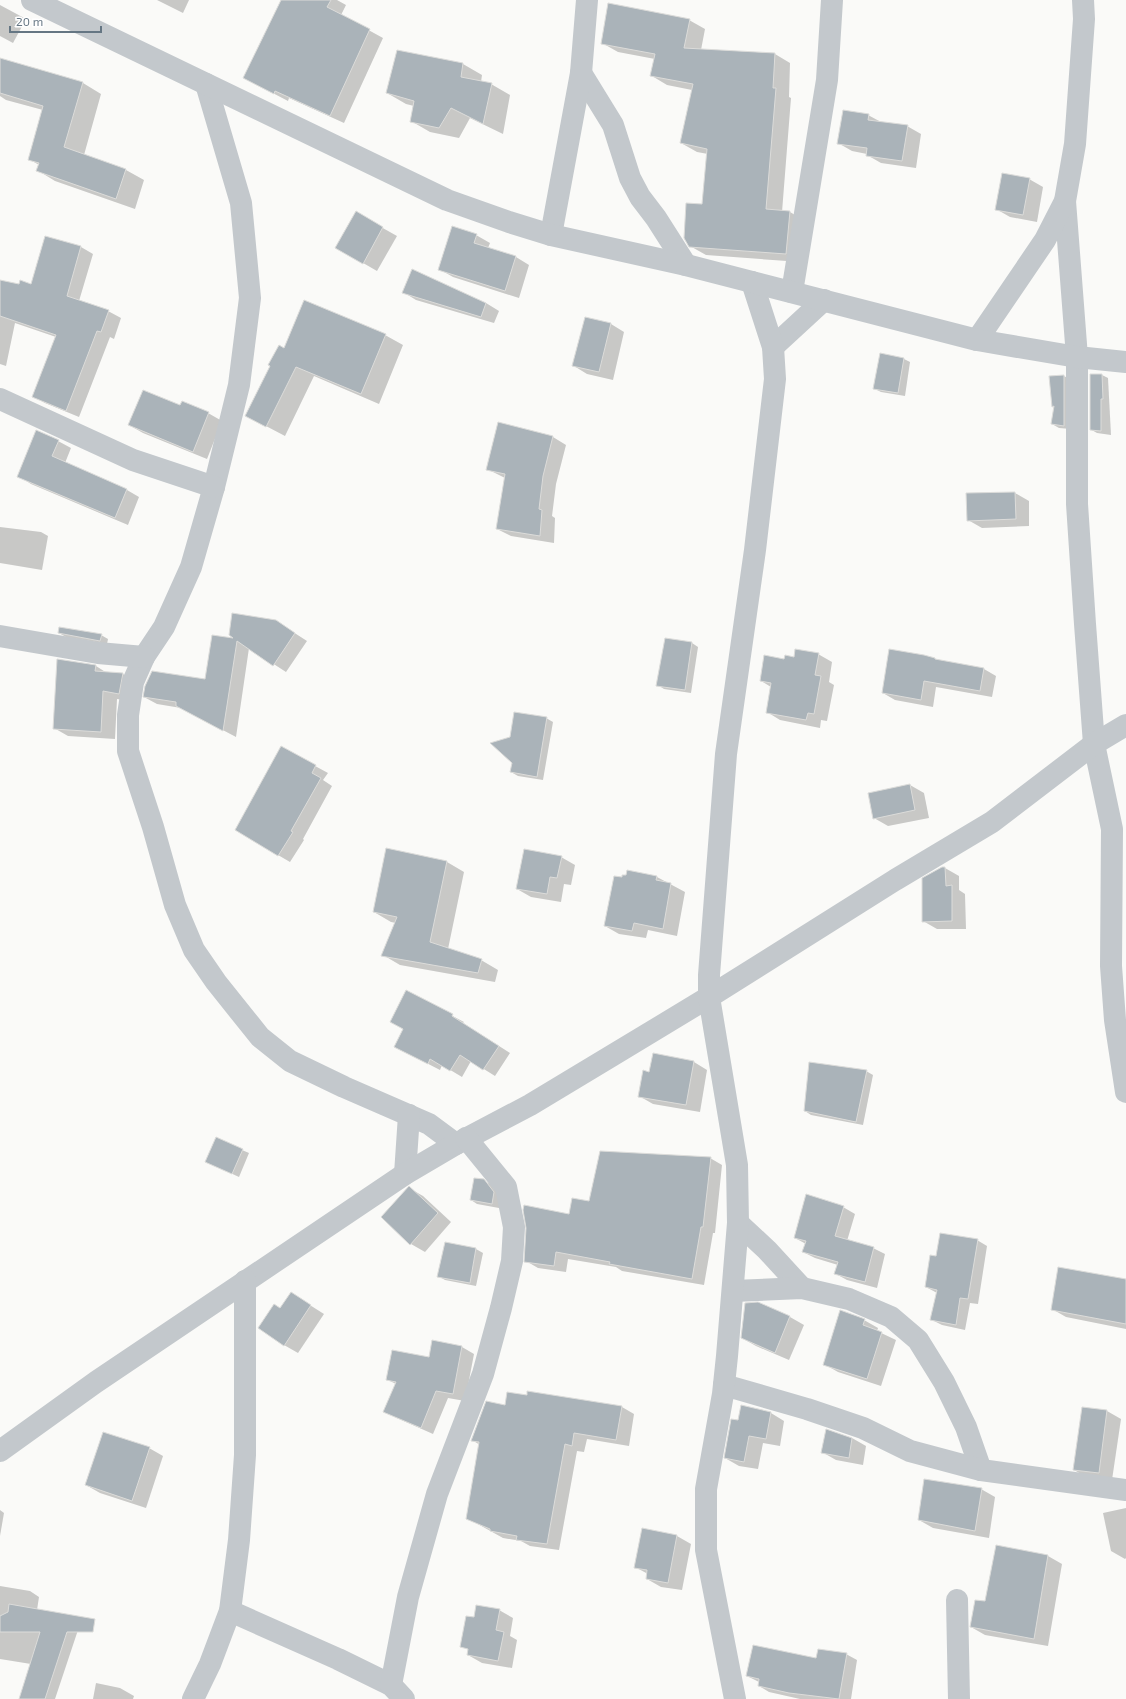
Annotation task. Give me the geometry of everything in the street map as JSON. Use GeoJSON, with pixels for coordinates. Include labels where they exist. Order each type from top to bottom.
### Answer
{"type":"FeatureCollection","features":[{"type":"Feature","properties":{"kind":"street"},"geometry":{"type":"LineString","coordinates":[[32,0],[447,200],[509,222],[551,235],[686,265],[977,340],[1077,358],[1126,362]]}},
{"type":"Feature","properties":{"kind":"street"},"geometry":{"type":"LineString","coordinates":[[551,235],[581,73],[587,0]]}},
{"type":"Feature","properties":{"kind":"street"},"geometry":{"type":"LineString","coordinates":[[792,292],[827,80],[832,0]]}},
{"type":"Feature","properties":{"kind":"street"},"geometry":{"type":"LineString","coordinates":[[1083,0],[1084,18],[1075,144],[1065,201],[1077,358],[1077,504],[1094,744],[1112,829],[1111,966],[1115,1020],[1126,1092]]}},
{"type":"Feature","properties":{"kind":"street"},"geometry":{"type":"LineString","coordinates":[[581,73],[613,125],[630,178],[640,197],[656,218],[686,265]]}},
{"type":"Feature","properties":{"kind":"street"},"geometry":{"type":"LineString","coordinates":[[206,84],[241,203],[250,298],[239,385],[214,486],[191,567],[164,627],[144,657],[133,682],[128,715],[128,751],[153,827],[175,905],[194,950],[216,982],[260,1037],[290,1061],[344,1087],[429,1124],[461,1141],[506,1187],[514,1227],[512,1261],[483,1374],[436,1494],[408,1597],[397,1692],[338,1659],[230,1611]]}},
{"type":"Feature","properties":{"kind":"street"},"geometry":{"type":"LineString","coordinates":[[977,340],[1045,240],[1065,201]]}},
{"type":"Feature","properties":{"kind":"street"},"geometry":{"type":"LineString","coordinates":[[735,1699],[706,1550],[706,1489],[724,1385],[738,1223],[737,1165],[709,997],[709,975],[726,754],[754,557],[775,379],[773,347],[752,282]]}},
{"type":"Feature","properties":{"kind":"street"},"geometry":{"type":"LineString","coordinates":[[773,347],[824,300]]}},
{"type":"Feature","properties":{"kind":"street"},"geometry":{"type":"LineString","coordinates":[[0,399],[133,460],[214,486]]}},
{"type":"Feature","properties":{"kind":"street"},"geometry":{"type":"LineString","coordinates":[[0,636],[98,653],[144,657]]}},
{"type":"Feature","properties":{"kind":"street"},"geometry":{"type":"LineString","coordinates":[[0,1451],[96,1382],[405,1174],[461,1141],[530,1105],[709,997],[895,880],[992,822],[1094,744],[1126,725]]}},
{"type":"Feature","properties":{"kind":"street"},"geometry":{"type":"LineString","coordinates":[[405,1174],[409,1115]]}},
{"type":"Feature","properties":{"kind":"street"},"geometry":{"type":"LineString","coordinates":[[738,1223],[767,1250],[802,1288]]}},
{"type":"Feature","properties":{"kind":"street"},"geometry":{"type":"LineString","coordinates":[[194,1699],[210,1664],[230,1611],[239,1540],[245,1456],[245,1281]]}},
{"type":"Feature","properties":{"kind":"street"},"geometry":{"type":"LineString","coordinates":[[733,1292],[802,1288],[849,1299],[891,1317],[918,1340],[944,1382],[966,1426],[981,1470]]}},
{"type":"Feature","properties":{"kind":"street"},"geometry":{"type":"LineString","coordinates":[[724,1385],[807,1409],[863,1428],[910,1452],[981,1470],[1126,1490]]}},
{"type":"Feature","properties":{"kind":"street"},"geometry":{"type":"LineString","coordinates":[[957,1600],[959,1699]]}},
{"type":"Feature","properties":{"kind":"building"},"geometry":{"type":"Polygon","coordinates":[[[281,0],[331,0],[327,7],[370,29],[330,116],[275,91],[274,94],[243,78],[281,0]]]}},
{"type":"Feature","properties":{"kind":"building"},"geometry":{"type":"Polygon","coordinates":[[[608,3],[690,19],[684,48],[775,53],[773,88],[776,88],[766,209],[790,211],[786,254],[689,247],[684,238],[686,203],[702,204],[707,149],[680,143],[693,84],[650,76],[655,54],[601,44],[608,3]]]}},
{"type":"Feature","properties":{"kind":"building"},"geometry":{"type":"Polygon","coordinates":[[[397,50],[463,63],[461,77],[492,83],[483,124],[451,108],[439,128],[410,122],[414,101],[386,93],[397,50]]]}},
{"type":"Feature","properties":{"kind":"building"},"geometry":{"type":"Polygon","coordinates":[[[0,58],[83,82],[64,147],[126,169],[116,199],[36,171],[39,163],[28,160],[43,106],[0,93],[0,58]]]}},
{"type":"Feature","properties":{"kind":"building"},"geometry":{"type":"Polygon","coordinates":[[[843,110],[869,114],[868,120],[908,125],[902,161],[866,156],[867,148],[837,144],[843,110]]]}},
{"type":"Feature","properties":{"kind":"building"},"geometry":{"type":"Polygon","coordinates":[[[1002,173],[1030,178],[1023,215],[995,210],[1002,173]]]}},
{"type":"Feature","properties":{"kind":"building"},"geometry":{"type":"Polygon","coordinates":[[[356,211],[383,227],[363,264],[335,248],[356,211]]]}},
{"type":"Feature","properties":{"kind":"building"},"geometry":{"type":"Polygon","coordinates":[[[452,226],[477,234],[474,243],[516,256],[505,291],[438,270],[452,226]]]}},
{"type":"Feature","properties":{"kind":"building"},"geometry":{"type":"Polygon","coordinates":[[[45,236],[81,246],[67,296],[109,310],[101,332],[97,331],[66,411],[32,397],[56,335],[0,316],[0,280],[19,284],[20,280],[31,284],[45,236]]]}},
{"type":"Feature","properties":{"kind":"building"},"geometry":{"type":"Polygon","coordinates":[[[412,269],[486,303],[481,317],[402,293],[412,269]]]}},
{"type":"Feature","properties":{"kind":"building"},"geometry":{"type":"Polygon","coordinates":[[[304,300],[386,334],[361,394],[296,367],[266,427],[245,416],[270,366],[268,365],[279,345],[284,348],[304,300]]]}},
{"type":"Feature","properties":{"kind":"building"},"geometry":{"type":"Polygon","coordinates":[[[585,317],[611,323],[599,372],[572,366],[585,317]]]}},
{"type":"Feature","properties":{"kind":"building"},"geometry":{"type":"Polygon","coordinates":[[[880,353],[904,358],[898,393],[873,389],[880,353]]]}},
{"type":"Feature","properties":{"kind":"building"},"geometry":{"type":"Polygon","coordinates":[[[1090,374],[1102,374],[1103,399],[1101,399],[1101,431],[1090,430],[1090,374]]]}},
{"type":"Feature","properties":{"kind":"building"},"geometry":{"type":"Polygon","coordinates":[[[1064,375],[1064,426],[1051,424],[1054,406],[1052,407],[1049,376],[1064,375]]]}},
{"type":"Feature","properties":{"kind":"building"},"geometry":{"type":"Polygon","coordinates":[[[143,390],[180,405],[182,401],[209,412],[193,452],[128,425],[143,390]]]}},
{"type":"Feature","properties":{"kind":"building"},"geometry":{"type":"Polygon","coordinates":[[[498,422],[553,436],[543,476],[539,509],[542,510],[540,536],[496,529],[505,474],[486,470],[498,422]]]}},
{"type":"Feature","properties":{"kind":"building"},"geometry":{"type":"Polygon","coordinates":[[[36,430],[59,440],[52,456],[127,489],[115,518],[17,477],[36,430]]]}},
{"type":"Feature","properties":{"kind":"building"},"geometry":{"type":"Polygon","coordinates":[[[1015,492],[1016,519],[967,521],[966,493],[1015,492]]]}},
{"type":"Feature","properties":{"kind":"building"},"geometry":{"type":"Polygon","coordinates":[[[232,613],[276,620],[295,633],[273,666],[237,641],[223,731],[176,706],[176,702],[143,697],[145,686],[152,671],[205,679],[212,635],[233,638],[229,635],[232,613]]]}},
{"type":"Feature","properties":{"kind":"building"},"geometry":{"type":"Polygon","coordinates":[[[59,627],[102,634],[100,641],[58,633],[59,627]]]}},
{"type":"Feature","properties":{"kind":"building"},"geometry":{"type":"Polygon","coordinates":[[[665,638],[692,642],[685,690],[656,686],[665,638]]]}},
{"type":"Feature","properties":{"kind":"building"},"geometry":{"type":"Polygon","coordinates":[[[795,649],[819,653],[815,675],[821,676],[814,714],[808,713],[806,720],[766,713],[771,683],[760,681],[764,655],[784,659],[785,655],[794,657],[795,649]]]}},
{"type":"Feature","properties":{"kind":"building"},"geometry":{"type":"Polygon","coordinates":[[[889,649],[984,668],[980,691],[924,681],[921,700],[882,693],[889,649]]]}},
{"type":"Feature","properties":{"kind":"building"},"geometry":{"type":"Polygon","coordinates":[[[57,659],[96,665],[95,671],[123,673],[119,694],[103,691],[101,732],[53,729],[57,659]]]}},
{"type":"Feature","properties":{"kind":"building"},"geometry":{"type":"Polygon","coordinates":[[[514,712],[547,717],[537,777],[510,772],[512,763],[490,743],[510,737],[514,712]]]}},
{"type":"Feature","properties":{"kind":"building"},"geometry":{"type":"Polygon","coordinates":[[[281,746],[316,765],[312,773],[321,778],[291,831],[293,832],[278,856],[235,830],[281,746]]]}},
{"type":"Feature","properties":{"kind":"building"},"geometry":{"type":"Polygon","coordinates":[[[910,784],[915,810],[873,819],[868,793],[910,784]]]}},
{"type":"Feature","properties":{"kind":"building"},"geometry":{"type":"Polygon","coordinates":[[[386,848],[447,861],[430,942],[482,959],[478,973],[381,956],[397,917],[373,912],[386,848]]]}},
{"type":"Feature","properties":{"kind":"building"},"geometry":{"type":"Polygon","coordinates":[[[524,849],[562,856],[557,878],[550,877],[547,894],[516,889],[524,849]]]}},
{"type":"Feature","properties":{"kind":"building"},"geometry":{"type":"Polygon","coordinates":[[[942,867],[945,867],[946,886],[952,885],[952,921],[922,922],[922,878],[942,867]]]}},
{"type":"Feature","properties":{"kind":"building"},"geometry":{"type":"Polygon","coordinates":[[[627,870],[657,876],[656,880],[671,883],[663,929],[634,923],[632,931],[604,926],[614,876],[622,877],[622,875],[626,875],[627,870]]]}},
{"type":"Feature","properties":{"kind":"building"},"geometry":{"type":"Polygon","coordinates":[[[406,990],[453,1014],[452,1016],[499,1046],[483,1070],[460,1055],[450,1071],[430,1059],[428,1064],[394,1047],[403,1029],[390,1022],[406,990]]]}},
{"type":"Feature","properties":{"kind":"building"},"geometry":{"type":"Polygon","coordinates":[[[653,1053],[694,1061],[686,1105],[638,1097],[643,1070],[649,1072],[653,1053]]]}},
{"type":"Feature","properties":{"kind":"building"},"geometry":{"type":"Polygon","coordinates":[[[809,1062],[867,1070],[856,1122],[804,1111],[809,1062]]]}},
{"type":"Feature","properties":{"kind":"building"},"geometry":{"type":"Polygon","coordinates":[[[216,1137],[243,1149],[232,1174],[205,1162],[216,1137]]]}},
{"type":"Feature","properties":{"kind":"building"},"geometry":{"type":"Polygon","coordinates":[[[600,1151],[711,1157],[703,1227],[701,1227],[692,1279],[609,1264],[610,1262],[556,1252],[554,1266],[524,1262],[526,1228],[523,1210],[524,1205],[569,1214],[572,1198],[589,1201],[600,1151]]]}},
{"type":"Feature","properties":{"kind":"building"},"geometry":{"type":"Polygon","coordinates":[[[474,1178],[484,1179],[494,1192],[492,1204],[470,1200],[474,1178]]]}},
{"type":"Feature","properties":{"kind":"building"},"geometry":{"type":"Polygon","coordinates":[[[409,1186],[438,1213],[410,1245],[381,1217],[409,1186]]]}},
{"type":"Feature","properties":{"kind":"building"},"geometry":{"type":"Polygon","coordinates":[[[806,1194],[844,1206],[835,1236],[874,1247],[865,1282],[834,1274],[838,1262],[802,1252],[806,1241],[794,1238],[806,1194]]]}},
{"type":"Feature","properties":{"kind":"building"},"geometry":{"type":"Polygon","coordinates":[[[940,1233],[978,1239],[968,1299],[960,1298],[956,1325],[930,1320],[937,1290],[925,1287],[930,1255],[936,1256],[940,1233]]]}},
{"type":"Feature","properties":{"kind":"building"},"geometry":{"type":"Polygon","coordinates":[[[445,1242],[476,1248],[470,1283],[437,1277],[445,1242]]]}},
{"type":"Feature","properties":{"kind":"building"},"geometry":{"type":"Polygon","coordinates":[[[1058,1267],[1126,1279],[1126,1324],[1051,1310],[1058,1267]]]}},
{"type":"Feature","properties":{"kind":"building"},"geometry":{"type":"Polygon","coordinates":[[[291,1292],[311,1305],[284,1346],[258,1328],[274,1304],[280,1308],[291,1292]]]}},
{"type":"Feature","properties":{"kind":"building"},"geometry":{"type":"Polygon","coordinates":[[[758,1302],[790,1316],[775,1353],[741,1338],[745,1303],[758,1302]]]}},
{"type":"Feature","properties":{"kind":"building"},"geometry":{"type":"Polygon","coordinates":[[[840,1310],[865,1319],[863,1325],[882,1332],[867,1379],[823,1365],[840,1310]]]}},
{"type":"Feature","properties":{"kind":"building"},"geometry":{"type":"Polygon","coordinates":[[[432,1340],[462,1346],[453,1394],[436,1391],[421,1428],[383,1412],[396,1382],[386,1380],[392,1350],[429,1357],[432,1340]]]}},
{"type":"Feature","properties":{"kind":"building"},"geometry":{"type":"Polygon","coordinates":[[[527,1391],[622,1406],[616,1440],[574,1433],[572,1446],[565,1444],[547,1544],[516,1540],[517,1536],[490,1531],[490,1529],[466,1519],[479,1442],[471,1441],[486,1401],[505,1405],[507,1392],[527,1395],[527,1391]]]}},
{"type":"Feature","properties":{"kind":"building"},"geometry":{"type":"Polygon","coordinates":[[[741,1405],[771,1412],[766,1439],[749,1436],[744,1462],[724,1458],[731,1419],[738,1420],[741,1405]]]}},
{"type":"Feature","properties":{"kind":"building"},"geometry":{"type":"Polygon","coordinates":[[[1082,1407],[1107,1410],[1099,1473],[1073,1470],[1082,1407]]]}},
{"type":"Feature","properties":{"kind":"building"},"geometry":{"type":"Polygon","coordinates":[[[826,1429],[852,1438],[849,1458],[821,1453],[826,1429]]]}},
{"type":"Feature","properties":{"kind":"building"},"geometry":{"type":"Polygon","coordinates":[[[103,1432],[150,1447],[132,1501],[85,1485],[103,1432]]]}},
{"type":"Feature","properties":{"kind":"building"},"geometry":{"type":"Polygon","coordinates":[[[924,1479],[982,1488],[975,1531],[918,1520],[924,1479]]]}},
{"type":"Feature","properties":{"kind":"building"},"geometry":{"type":"Polygon","coordinates":[[[642,1528],[677,1535],[668,1583],[646,1579],[647,1570],[634,1568],[642,1528]]]}},
{"type":"Feature","properties":{"kind":"building"},"geometry":{"type":"Polygon","coordinates":[[[996,1545],[1048,1555],[1034,1639],[970,1627],[975,1600],[985,1601],[996,1545]]]}},
{"type":"Feature","properties":{"kind":"building"},"geometry":{"type":"Polygon","coordinates":[[[9,1604],[95,1619],[93,1632],[67,1632],[45,1699],[19,1699],[40,1632],[0,1632],[0,1616],[8,1612],[9,1604]]]}},
{"type":"Feature","properties":{"kind":"building"},"geometry":{"type":"Polygon","coordinates":[[[476,1605],[500,1609],[496,1630],[504,1632],[498,1661],[467,1655],[468,1649],[460,1647],[466,1616],[474,1617],[476,1605]]]}},
{"type":"Feature","properties":{"kind":"building"},"geometry":{"type":"Polygon","coordinates":[[[753,1645],[816,1658],[818,1649],[847,1653],[839,1699],[789,1693],[758,1686],[759,1679],[746,1676],[753,1645]]]}}]}
